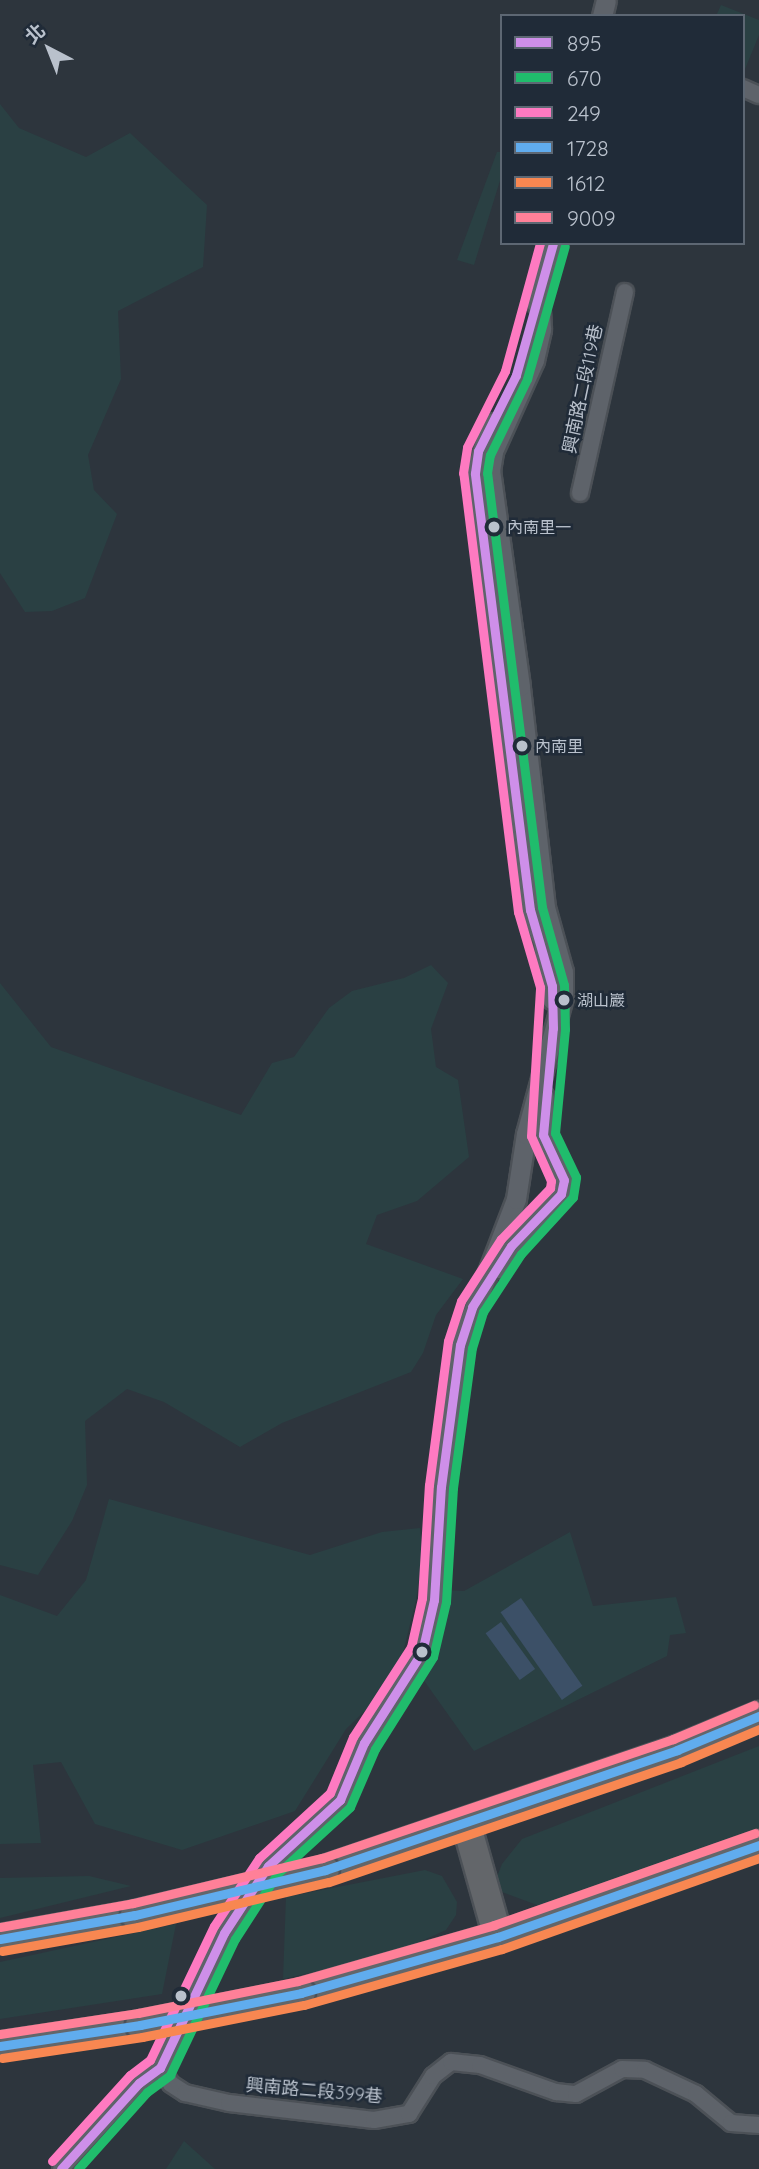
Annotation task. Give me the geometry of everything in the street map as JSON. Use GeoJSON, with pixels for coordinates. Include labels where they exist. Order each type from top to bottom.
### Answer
{"type":"FeatureCollection","features":[{"type":"Feature","properties":{"kind":"highway"},"geometry":{"type":"LineString","coordinates":[[0,1939],[135,1915],[325,1870],[677,1750],[759,1716]]}},
{"type":"Feature","properties":{"kind":"highway"},"geometry":{"type":"LineString","coordinates":[[466,1823],[498,1937]]}},
{"type":"Feature","properties":{"kind":"highway"},"geometry":{"type":"LineString","coordinates":[[0,2046],[141,2025],[301,1993],[498,1937],[759,1845]]}},
{"type":"Feature","properties":{"kind":"street"},"geometry":{"type":"LineString","coordinates":[[61,2169],[139,2082],[160,2068],[224,1933],[268,1866],[340,1800],[369,1734],[422,1652],[434,1600],[441,1487],[460,1345],[472,1307],[516,1199],[526,1134],[553,1028],[552,986],[543,943],[530,910],[475,473],[478,451],[516,375],[552,245]]}},
{"type":"Feature","properties":{"kind":"street","name":"興南路二段119巷"},"geometry":{"type":"LineString","coordinates":[[580,493],[625,292]]}},
{"type":"Feature","properties":{"kind":"street"},"geometry":{"type":"LineString","coordinates":[[472,1307],[511,1246],[561,1194],[564,1180],[543,1135],[547,1055]]}},
{"type":"Feature","properties":{"kind":"street","name":"興南路二段399巷"},"geometry":{"type":"LineString","coordinates":[[160,2068],[171,2084],[185,2093],[229,2103],[374,2120],[410,2114],[433,2076],[451,2062],[480,2065],[556,2092],[576,2094],[622,2070],[645,2070],[696,2094],[731,2123],[759,2125]]}},
{"type":"Feature","properties":{"kind":"green space"},"geometry":{"type":"Polygon","coordinates":[[[721,5],[744,14],[717,14],[721,5]]]}},
{"type":"Feature","properties":{"kind":"green space"},"geometry":{"type":"Polygon","coordinates":[[[745,14],[759,20],[759,35],[745,69],[745,14]]]}},
{"type":"Feature","properties":{"kind":"green space"},"geometry":{"type":"Polygon","coordinates":[[[0,104],[19,128],[86,157],[130,133],[207,205],[203,267],[118,311],[121,379],[88,455],[94,490],[117,514],[85,598],[52,611],[25,612],[0,573],[0,104]]]}},
{"type":"Feature","properties":{"kind":"green space"},"geometry":{"type":"Polygon","coordinates":[[[497,152],[500,152],[500,180],[474,265],[457,260],[497,152]]]}},
{"type":"Feature","properties":{"kind":"green space"},"geometry":{"type":"Polygon","coordinates":[[[431,965],[448,983],[431,1029],[436,1067],[458,1080],[469,1157],[417,1201],[377,1215],[366,1244],[463,1279],[436,1315],[423,1353],[411,1372],[282,1423],[240,1447],[164,1402],[127,1389],[85,1421],[87,1485],[72,1521],[38,1575],[0,1565],[0,983],[51,1047],[241,1115],[272,1063],[294,1057],[329,1008],[352,991],[404,978],[431,965]]]}},
{"type":"Feature","properties":{"kind":"green space"},"geometry":{"type":"Polygon","coordinates":[[[109,1499],[310,1555],[382,1532],[420,1528],[423,1553],[416,1600],[396,1681],[346,1729],[295,1811],[182,1850],[95,1824],[61,1762],[33,1765],[41,1843],[0,1844],[0,1595],[57,1616],[86,1580],[109,1499]]]}},
{"type":"Feature","properties":{"kind":"green space"},"geometry":{"type":"Polygon","coordinates":[[[570,1532],[593,1606],[676,1597],[686,1633],[670,1635],[667,1656],[474,1751],[420,1675],[433,1643],[443,1590],[464,1591],[570,1532]]]}},
{"type":"Feature","properties":{"kind":"green space"},"geometry":{"type":"Polygon","coordinates":[[[759,1746],[759,1832],[545,1908],[499,1891],[495,1882],[502,1864],[522,1839],[759,1746]]]}},
{"type":"Feature","properties":{"kind":"green space"},"geometry":{"type":"Polygon","coordinates":[[[425,1870],[442,1876],[457,1902],[456,1915],[446,1930],[395,1953],[283,1979],[286,1897],[425,1870]]]}},
{"type":"Feature","properties":{"kind":"green space"},"geometry":{"type":"Polygon","coordinates":[[[89,1876],[131,1886],[0,1918],[0,1878],[89,1876]]]}},
{"type":"Feature","properties":{"kind":"green space"},"geometry":{"type":"Polygon","coordinates":[[[176,1924],[162,1994],[0,2019],[0,1962],[176,1924]]]}},
{"type":"Feature","properties":{"kind":"green space"},"geometry":{"type":"Polygon","coordinates":[[[184,2141],[215,2169],[166,2169],[184,2141]]]}},
{"type":"Feature","properties":{"kind":"water"},"geometry":{"type":"Polygon","coordinates":[[[521,1598],[582,1686],[562,1700],[501,1612],[521,1598]]]}},
{"type":"Feature","properties":{"kind":"water"},"geometry":{"type":"Polygon","coordinates":[[[501,1622],[535,1669],[520,1680],[486,1633],[501,1622]]]}},
{"type":"Feature","properties":{"kind":"transit line","name":"249"},"geometry":{"type":"LineString","coordinates":[[52,2161],[130,2075],[150,2060],[214,1926],[259,1858],[330,1793],[353,1737],[411,1647],[422,1598],[429,1485],[448,1341],[461,1301],[501,1239],[550,1188],[551,1181],[531,1136],[540,987],[518,912],[463,473],[467,447],[505,371],[539,245]]}},
{"type":"Feature","properties":{"kind":"transit line","name":"895"},"geometry":{"type":"LineString","coordinates":[[61,2169],[139,2083],[160,2068],[224,1933],[268,1866],[340,1800],[364,1743],[422,1652],[434,1600],[441,1487],[460,1345],[472,1307],[511,1246],[561,1194],[564,1180],[543,1135],[553,1028],[552,986],[530,910],[475,473],[478,451],[516,375],[552,245]]}},
{"type":"Feature","properties":{"kind":"transit line","name":"670"},"geometry":{"type":"LineString","coordinates":[[78,2169],[147,2092],[170,2075],[235,1939],[277,1874],[350,1807],[375,1749],[433,1657],[446,1602],[453,1488],[472,1348],[483,1312],[521,1254],[573,1197],[576,1177],[555,1133],[565,1029],[564,985],[542,907],[487,473],[490,455],[527,379],[565,246]]}},
{"type":"Feature","properties":{"kind":"transit line","name":"9009"},"geometry":{"type":"LineString","coordinates":[[0,1927],[133,1903],[322,1858],[673,1739],[754,1705]]}},
{"type":"Feature","properties":{"kind":"transit line","name":"1728"},"geometry":{"type":"LineString","coordinates":[[0,1939],[135,1915],[325,1870],[677,1750],[759,1716]]}},
{"type":"Feature","properties":{"kind":"transit line","name":"1612"},"geometry":{"type":"LineString","coordinates":[[2,1951],[138,1927],[329,1882],[681,1762],[759,1729]]}},
{"type":"Feature","properties":{"kind":"transit line","name":"9009"},"geometry":{"type":"LineString","coordinates":[[0,2034],[138,2013],[298,1981],[494,1925],[755,1833]]}},
{"type":"Feature","properties":{"kind":"transit line","name":"1728"},"geometry":{"type":"LineString","coordinates":[[0,2046],[140,2025],[301,1993],[498,1937],[759,1845]]}},
{"type":"Feature","properties":{"kind":"transit line","name":"1612"},"geometry":{"type":"LineString","coordinates":[[2,2058],[142,2037],[304,2005],[502,1949],[759,1858]]}},
{"type":"Feature","properties":{"kind":"place","name":"內南里一"},"geometry":{"type":"Point","coordinates":[494,527]}},
{"type":"Feature","properties":{"kind":"place","name":"內南里"},"geometry":{"type":"Point","coordinates":[522,746]}},
{"type":"Feature","properties":{"kind":"place","name":"湖山巖"},"geometry":{"type":"Point","coordinates":[564,1000]}}]}
